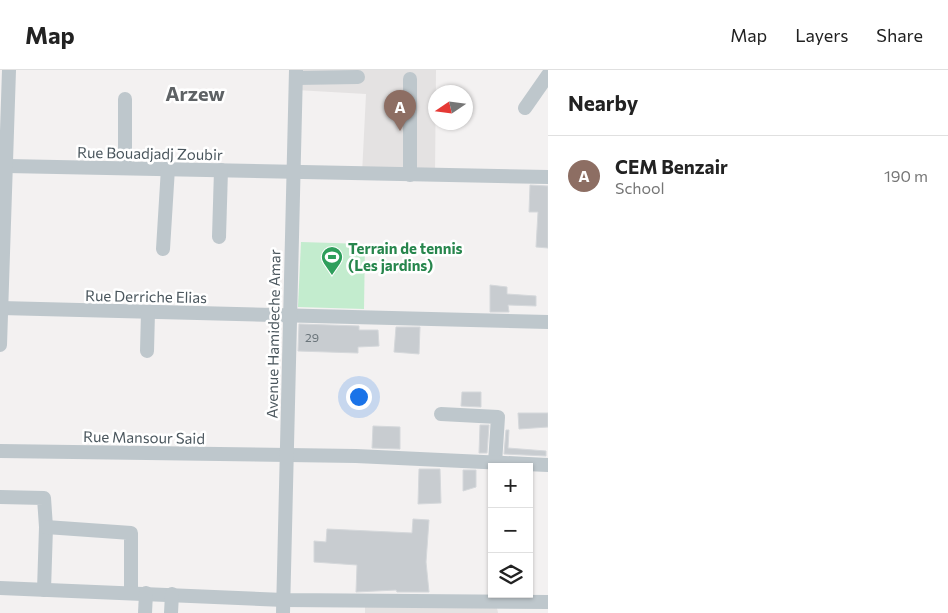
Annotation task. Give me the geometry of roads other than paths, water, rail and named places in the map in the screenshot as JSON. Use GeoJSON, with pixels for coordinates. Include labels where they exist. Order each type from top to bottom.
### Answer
{"type":"FeatureCollection","features":[{"type":"Feature","properties":{"kind":"street"},"geometry":{"type":"LineString","coordinates":[[0,345],[9,70]]}},
{"type":"Feature","properties":{"kind":"street"},"geometry":{"type":"LineString","coordinates":[[296,74],[358,77]]}},
{"type":"Feature","properties":{"kind":"street","name":"Avenue Hamideche Amar"},"geometry":{"type":"LineString","coordinates":[[283,606],[296,74]]}},
{"type":"Feature","properties":{"kind":"street"},"geometry":{"type":"LineString","coordinates":[[525,108],[548,76]]}},
{"type":"Feature","properties":{"kind":"street"},"geometry":{"type":"LineString","coordinates":[[410,79],[410,175]]}},
{"type":"Feature","properties":{"kind":"street"},"geometry":{"type":"LineString","coordinates":[[125,98],[125,168]]}},
{"type":"Feature","properties":{"kind":"street","name":"Rue Bouadjadj Zoubir"},"geometry":{"type":"LineString","coordinates":[[7,166],[548,177]]}},
{"type":"Feature","properties":{"kind":"street"},"geometry":{"type":"LineString","coordinates":[[163,249],[168,168]]}},
{"type":"Feature","properties":{"kind":"street"},"geometry":{"type":"LineString","coordinates":[[219,237],[221,170]]}},
{"type":"Feature","properties":{"kind":"street","name":"Rue Derriche Elias"},"geometry":{"type":"LineString","coordinates":[[1,308],[548,322]]}},
{"type":"Feature","properties":{"kind":"street"},"geometry":{"type":"LineString","coordinates":[[147,351],[148,312]]}},
{"type":"Feature","properties":{"kind":"street"},"geometry":{"type":"LineString","coordinates":[[441,414],[498,417],[495,463]]}},
{"type":"Feature","properties":{"kind":"street","name":"Rue Mansour Said"},"geometry":{"type":"LineString","coordinates":[[0,451],[413,458],[495,463]]}},
{"type":"Feature","properties":{"kind":"street","name":"Rue Mansour Said"},"geometry":{"type":"LineString","coordinates":[[533,464],[548,465]]}},
{"type":"Feature","properties":{"kind":"street"},"geometry":{"type":"LineString","coordinates":[[0,497],[44,498],[46,527],[44,590]]}},
{"type":"Feature","properties":{"kind":"street"},"geometry":{"type":"LineString","coordinates":[[46,527],[131,533],[131,592]]}},
{"type":"Feature","properties":{"kind":"street"},"geometry":{"type":"LineString","coordinates":[[0,588],[172,594],[283,606],[548,602]]}},
{"type":"Feature","properties":{"kind":"street"},"geometry":{"type":"LineString","coordinates":[[145,613],[146,593]]}},
{"type":"Feature","properties":{"kind":"street"},"geometry":{"type":"LineString","coordinates":[[171,613],[172,594]]}},
{"type":"Feature","properties":{"kind":"place","name":"CEM Benzair"},"geometry":{"type":"Point","coordinates":[400,131]}},
{"type":"Feature","properties":{"kind":"place","name":"Terrain de tennis (Les jardins)"},"geometry":{"type":"Point","coordinates":[332,276]}},
{"type":"Feature","properties":{"kind":"district","name":"Arzew"},"geometry":{"type":"Point","coordinates":[195,93]}}]}
